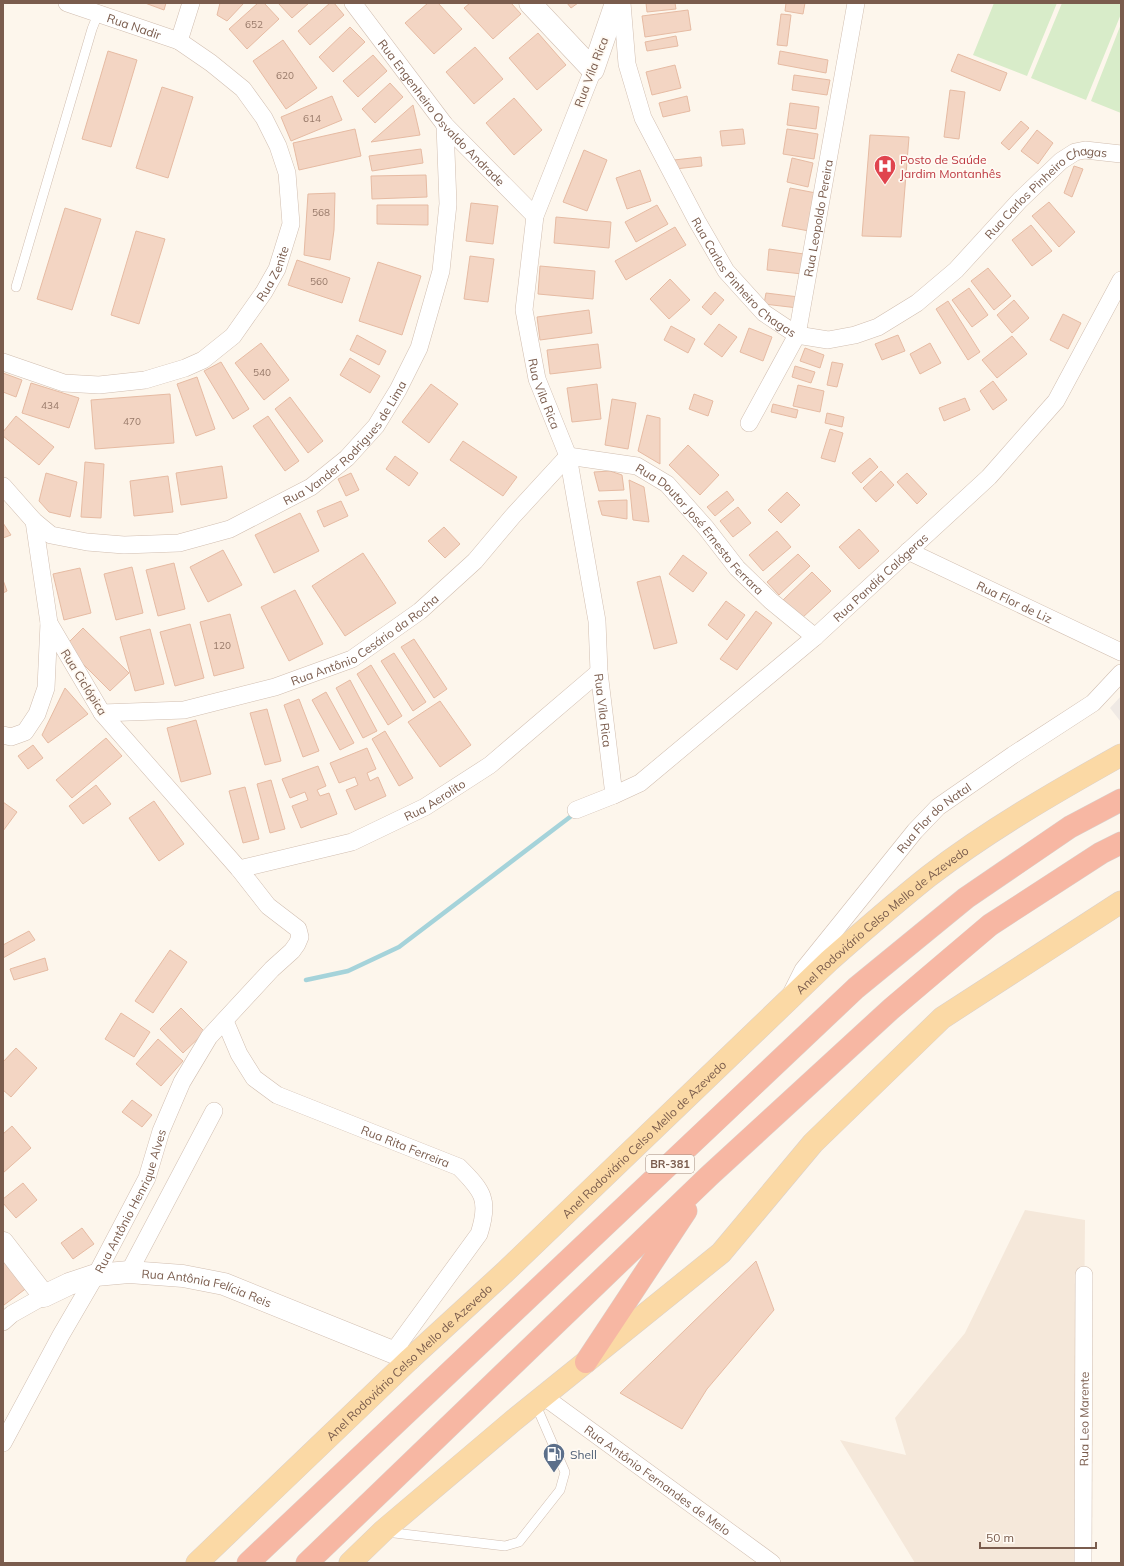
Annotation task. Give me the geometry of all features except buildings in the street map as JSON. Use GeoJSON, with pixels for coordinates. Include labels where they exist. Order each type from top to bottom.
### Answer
{"type":"FeatureCollection","features":[{"type":"Feature","properties":{"kind":"highway","name":"BR-381"},"geometry":{"type":"LineString","coordinates":[[248,1563],[856,988],[966,898],[1070,827],[1121,800]]}},
{"type":"Feature","properties":{"kind":"highway","name":"BR-381"},"geometry":{"type":"LineString","coordinates":[[307,1563],[710,1176],[891,1009],[990,925],[1101,853],[1121,843]]}},
{"type":"Feature","properties":{"kind":"highway"},"geometry":{"type":"LineString","coordinates":[[586,1362],[710,1176]]}},
{"type":"Feature","properties":{"kind":"main road","name":"Anel Rodoviário Celso Mello de Azevedo"},"geometry":{"type":"LineString","coordinates":[[197,1563],[402,1355],[510,1267],[786,1002],[853,940],[930,876],[981,839],[1038,802],[1121,755]]}},
{"type":"Feature","properties":{"kind":"main road"},"geometry":{"type":"LineString","coordinates":[[350,1563],[383,1531],[539,1400],[721,1253],[812,1143],[942,1018],[1121,902]]}},
{"type":"Feature","properties":{"kind":"street","name":"Rua Nadir"},"geometry":{"type":"LineString","coordinates":[[67,3],[179,40]]}},
{"type":"Feature","properties":{"kind":"street"},"geometry":{"type":"LineString","coordinates":[[179,40],[191,3]]}},
{"type":"Feature","properties":{"kind":"street","name":"Rua Engenheiro Osvaldo Andrade"},"geometry":{"type":"LineString","coordinates":[[353,3],[445,125],[535,216]]}},
{"type":"Feature","properties":{"kind":"street"},"geometry":{"type":"LineString","coordinates":[[530,3],[593,70]]}},
{"type":"Feature","properties":{"kind":"street","name":"Rua Vila Rica"},"geometry":{"type":"LineString","coordinates":[[614,795],[599,672],[597,621],[568,456],[537,378],[524,310],[535,216],[593,70],[616,3]]}},
{"type":"Feature","properties":{"kind":"street","name":"Rua Carlos Pinheiro Chagas"},"geometry":{"type":"LineString","coordinates":[[622,3],[627,64],[643,118],[686,200],[726,271],[764,313],[797,335],[828,340],[855,335],[878,327],[917,303],[956,270],[1020,200],[1061,160],[1075,152],[1085,150],[1121,154]]}},
{"type":"Feature","properties":{"kind":"street","name":"Rua Leopoldo Pereira"},"geometry":{"type":"LineString","coordinates":[[749,423],[797,335],[856,3]]}},
{"type":"Feature","properties":{"kind":"street","name":"Rua Zenite"},"geometry":{"type":"LineString","coordinates":[[3,362],[64,383],[99,385],[145,380],[185,368],[203,360],[233,336],[246,319],[274,275],[285,246],[291,224],[287,173],[278,146],[264,118],[243,89],[179,40]]}},
{"type":"Feature","properties":{"kind":"street","name":"Rua Vander Rodrigues de Lima"},"geometry":{"type":"LineString","coordinates":[[34,521],[51,535],[86,542],[124,545],[179,543],[230,529],[311,487],[347,458],[376,426],[398,390],[419,348],[441,271],[448,204],[445,125]]}},
{"type":"Feature","properties":{"kind":"street","name":"Rua Pandiá Calógeras"},"geometry":{"type":"LineString","coordinates":[[576,810],[640,783],[815,637],[988,477],[1056,401],[1121,280]]}},
{"type":"Feature","properties":{"kind":"street","name":"Rua Doutor José Ernesto Ferrara"},"geometry":{"type":"LineString","coordinates":[[568,456],[637,466],[667,484],[706,528],[737,568],[772,601],[815,637]]}},
{"type":"Feature","properties":{"kind":"street","name":"Rua Antônio Cesário da Rocha"},"geometry":{"type":"LineString","coordinates":[[102,713],[184,710],[275,687],[352,659],[420,612],[475,562],[512,517],[568,456]]}},
{"type":"Feature","properties":{"kind":"street"},"geometry":{"type":"LineString","coordinates":[[3,486],[34,521]]}},
{"type":"Feature","properties":{"kind":"street","name":"Rua Ciclópica"},"geometry":{"type":"LineString","coordinates":[[34,521],[49,623],[102,713],[239,869],[268,906],[298,929],[300,936],[297,944],[292,951],[272,970]]}},
{"type":"Feature","properties":{"kind":"street","name":"Rua Flor de Liz"},"geometry":{"type":"LineString","coordinates":[[908,551],[1121,652]]}},
{"type":"Feature","properties":{"kind":"street"},"geometry":{"type":"LineString","coordinates":[[7,736],[25,732],[37,714],[46,688],[49,623]]}},
{"type":"Feature","properties":{"kind":"street","name":"Rua Aerolito"},"geometry":{"type":"LineString","coordinates":[[239,869],[352,842],[424,808],[490,765],[599,672]]}},
{"type":"Feature","properties":{"kind":"street","name":"Rua Flor do Natal"},"geometry":{"type":"LineString","coordinates":[[786,1002],[803,970],[915,831],[938,807],[1013,755],[1093,703],[1121,673]]}},
{"type":"Feature","properties":{"kind":"street","name":"Rua Antônio Henrique Alves"},"geometry":{"type":"LineString","coordinates":[[3,1443],[61,1335],[96,1275],[147,1178],[161,1131],[182,1082],[209,1037],[272,970]]}},
{"type":"Feature","properties":{"kind":"street","name":"Rua Rita Ferreira"},"geometry":{"type":"LineString","coordinates":[[225,1021],[239,1054],[254,1078],[276,1095],[459,1167],[476,1184],[484,1201],[484,1218],[479,1234],[402,1355]]}},
{"type":"Feature","properties":{"kind":"street"},"geometry":{"type":"LineString","coordinates":[[129,1272],[214,1111]]}},
{"type":"Feature","properties":{"kind":"street"},"geometry":{"type":"LineString","coordinates":[[3,1243],[44,1296]]}},
{"type":"Feature","properties":{"kind":"street","name":"Rua Antônia Felícia Reis"},"geometry":{"type":"LineString","coordinates":[[3,1322],[12,1314],[44,1296],[69,1284],[96,1275],[129,1272],[183,1276],[224,1284],[402,1355]]}},
{"type":"Feature","properties":{"kind":"street","name":"Rua Leo Marente"},"geometry":{"type":"LineString","coordinates":[[1083,1563],[1084,1275]]}},
{"type":"Feature","properties":{"kind":"street","name":"Rua Antônio Fernandes de Melo"},"geometry":{"type":"LineString","coordinates":[[539,1400],[772,1563]]}},
{"type":"Feature","properties":{"kind":"lane"},"geometry":{"type":"LineString","coordinates":[[16,287],[98,14]]}},
{"type":"Feature","properties":{"kind":"lane"},"geometry":{"type":"LineString","coordinates":[[383,1531],[505,1546],[519,1542],[560,1490],[565,1472],[539,1400]]}},
{"type":"Feature","properties":{"kind":"shaded area"},"geometry":{"type":"Polygon","coordinates":[[[1121,696],[1121,722],[1110,708],[1121,696]]]}},
{"type":"Feature","properties":{"kind":"shaded area"},"geometry":{"type":"Polygon","coordinates":[[[1025,1210],[1085,1220],[1082,1563],[915,1563],[840,1440],[906,1455],[895,1418],[965,1333],[1025,1210]]]}},
{"type":"Feature","properties":{"kind":"green space"},"geometry":{"type":"Polygon","coordinates":[[[994,3],[1057,3],[1027,76],[973,55],[994,3]]]}},
{"type":"Feature","properties":{"kind":"green space"},"geometry":{"type":"Polygon","coordinates":[[[1062,3],[1121,3],[1121,14],[1086,100],[1031,78],[1062,3]]]}},
{"type":"Feature","properties":{"kind":"green space"},"geometry":{"type":"Polygon","coordinates":[[[1121,24],[1121,113],[1091,101],[1121,24]]]}},
{"type":"Feature","properties":{"kind":"waterway"},"geometry":{"type":"LineString","coordinates":[[306,980],[348,971],[399,947],[570,817]]}},
{"type":"Feature","properties":{"kind":"place","name":"Posto de Saúde Jardim Montanhês"},"geometry":{"type":"Point","coordinates":[885,186]}},
{"type":"Feature","properties":{"kind":"place","name":"Shell"},"geometry":{"type":"Point","coordinates":[554,1474]}}]}
